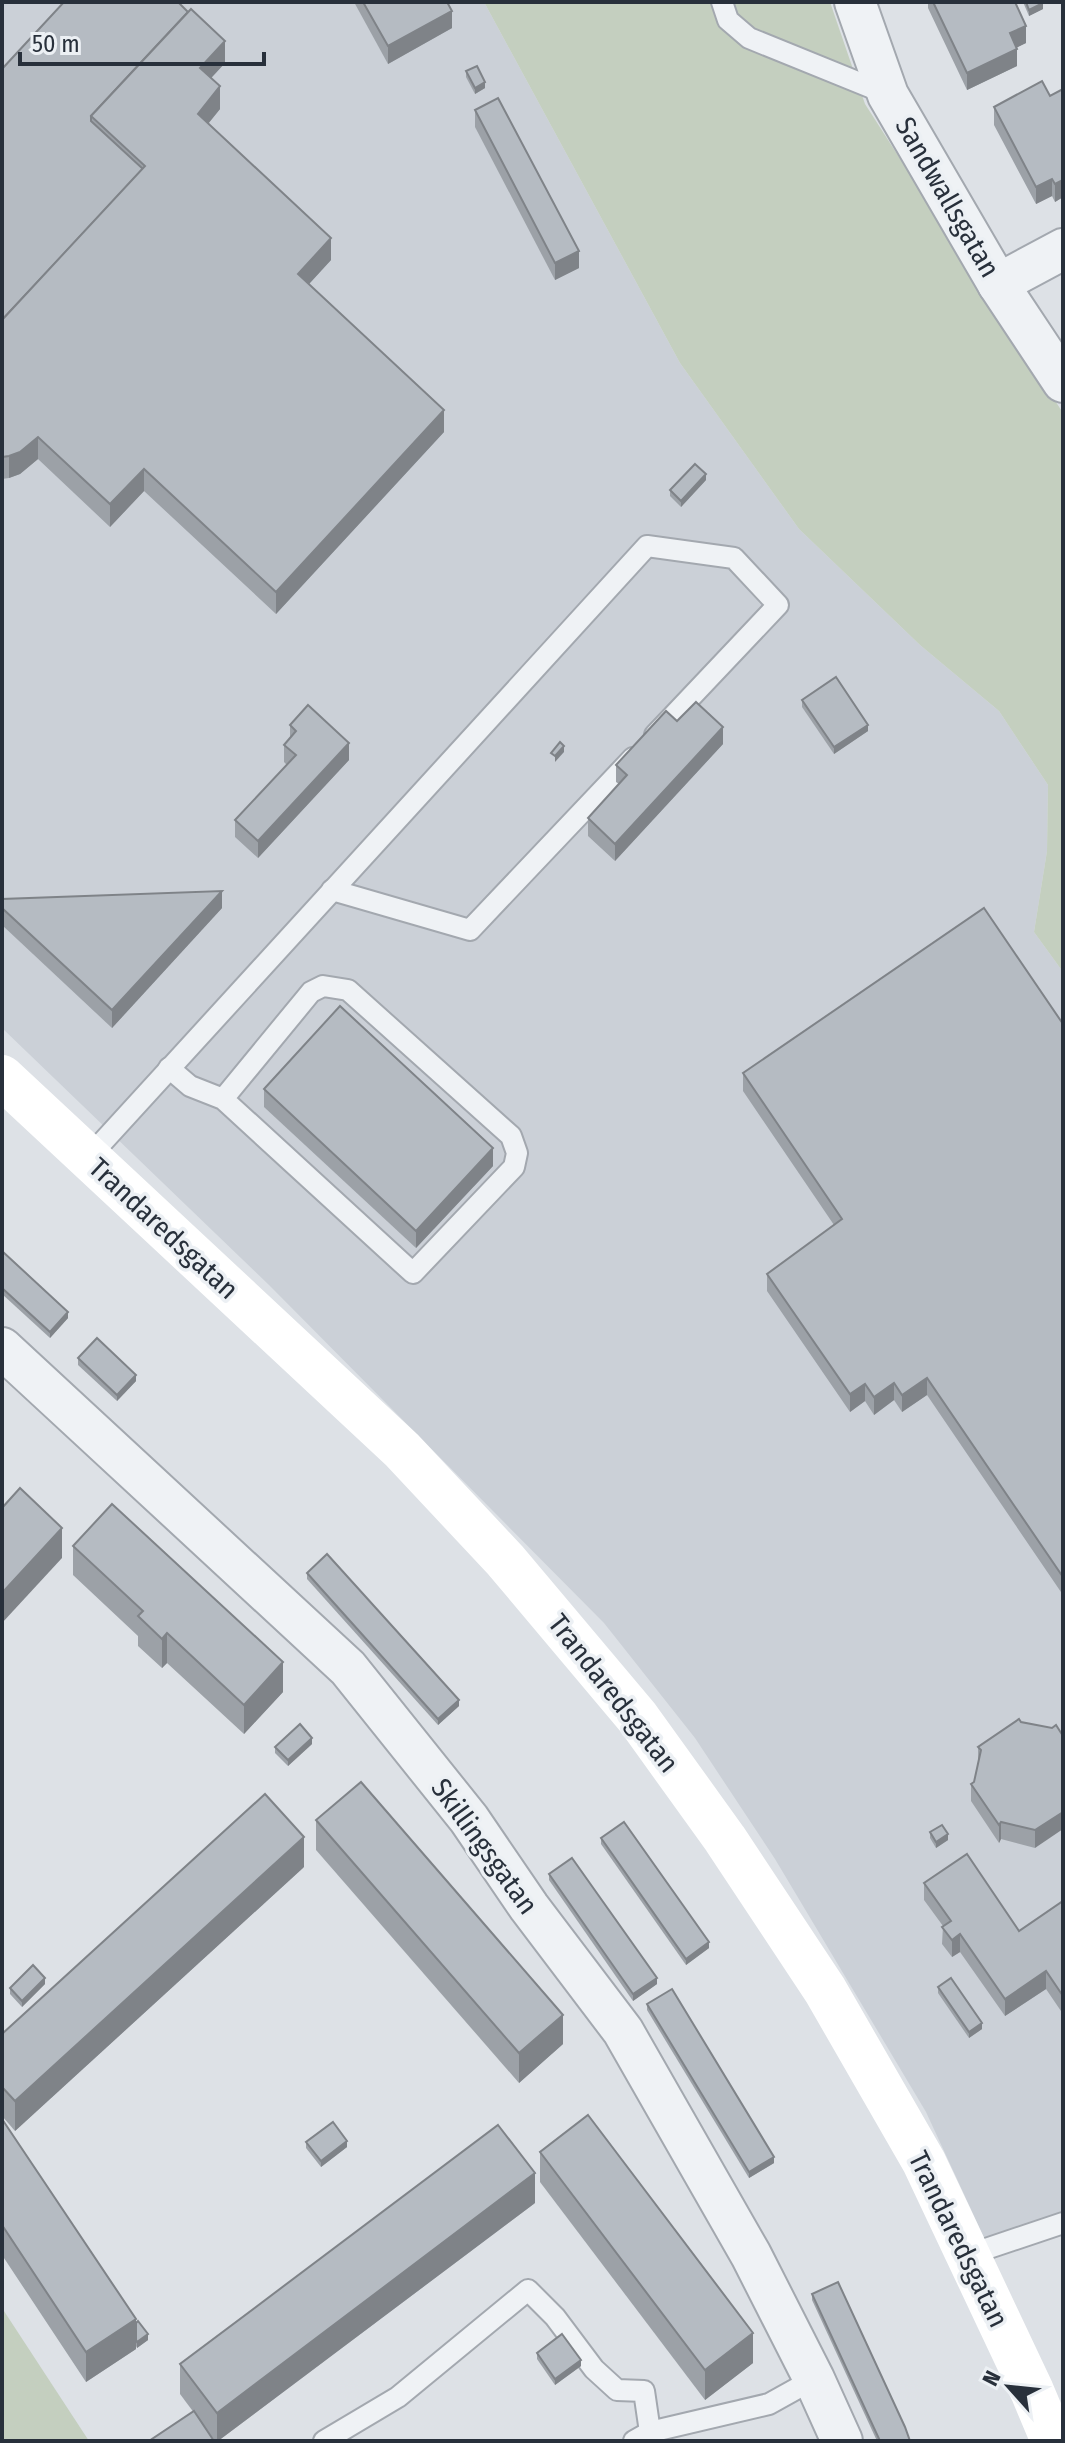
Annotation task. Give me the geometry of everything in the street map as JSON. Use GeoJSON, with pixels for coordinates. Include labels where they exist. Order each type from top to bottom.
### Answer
{"type":"FeatureCollection","features":[{"type":"Feature","properties":{"kind":"street","name":"Sandwallsgatan"},"geometry":{"type":"LineString","coordinates":[[855,2],[888,95],[998,284],[1063,382]]}},
{"type":"Feature","properties":{"kind":"street"},"geometry":{"type":"LineString","coordinates":[[998,284],[1063,249]]}},
{"type":"Feature","properties":{"kind":"street","name":"Trandaredsgatan"},"geometry":{"type":"LineString","coordinates":[[2,1077],[402,1450],[505,1560],[638,1718],[725,1839],[825,1990],[924,2162],[1053,2441]]}},
{"type":"Feature","properties":{"kind":"street","name":"Skillingsgatan"},"geometry":{"type":"LineString","coordinates":[[2,1348],[348,1668],[469,1819],[529,1907],[623,2031],[751,2255],[842,2441]]}},
{"type":"Feature","properties":{"kind":"lane"},"geometry":{"type":"LineString","coordinates":[[722,2],[728,20],[749,38],[888,95]]}},
{"type":"Feature","properties":{"kind":"lane"},"geometry":{"type":"LineString","coordinates":[[88,1158],[169,1068],[647,546],[734,558],[778,605],[470,930],[332,890]]}},
{"type":"Feature","properties":{"kind":"lane"},"geometry":{"type":"LineString","coordinates":[[169,1068],[190,1086],[223,1099],[413,1273],[514,1167],[517,1153],[511,1136],[348,990],[323,986],[311,992],[223,1099]]}},
{"type":"Feature","properties":{"kind":"lane"},"geometry":{"type":"LineString","coordinates":[[968,2255],[1063,2223]]}},
{"type":"Feature","properties":{"kind":"lane"},"geometry":{"type":"LineString","coordinates":[[324,2441],[398,2397],[528,2290],[555,2317],[594,2369],[617,2390],[644,2391],[642,2437],[769,2404],[814,2379]]}},
{"type":"Feature","properties":{"kind":"shaded area"},"geometry":{"type":"Polygon","coordinates":[[[2,2],[484,2],[680,363],[799,529],[920,645],[999,711],[1048,785],[1047,851],[1034,932],[1063,972],[1063,2222],[987,2244],[926,2112],[775,1859],[695,1738],[604,1623],[269,1285],[2,1028],[2,2]]]}},
{"type":"Feature","properties":{"kind":"green space"},"geometry":{"type":"Polygon","coordinates":[[[484,2],[830,2],[865,104],[1063,413],[1063,972],[1034,932],[1047,851],[1048,785],[999,711],[920,645],[799,529],[680,363],[484,2]]]}},
{"type":"Feature","properties":{"kind":"green space"},"geometry":{"type":"Polygon","coordinates":[[[2,2308],[89,2441],[2,2441],[2,2308]]]}},
{"type":"Feature","properties":{"kind":"building"},"geometry":{"type":"Polygon","coordinates":[[[64,2],[178,2],[188,12],[91,116],[91,121],[143,169],[2,320],[2,69],[64,2]]]}},
{"type":"Feature","properties":{"kind":"building"},"geometry":{"type":"Polygon","coordinates":[[[363,2],[447,2],[452,11],[388,46],[363,2]]]}},
{"type":"Feature","properties":{"kind":"building"},"geometry":{"type":"Polygon","coordinates":[[[933,2],[1015,2],[1026,26],[1010,33],[1017,49],[967,73],[933,2]]]}},
{"type":"Feature","properties":{"kind":"building"},"geometry":{"type":"Polygon","coordinates":[[[1026,2],[1042,2],[1043,3],[1029,10],[1026,2]]]}},
{"type":"Feature","properties":{"kind":"building"},"geometry":{"type":"Polygon","coordinates":[[[191,9],[225,41],[200,68],[220,86],[198,114],[331,238],[298,274],[444,410],[276,592],[144,469],[110,504],[38,437],[20,452],[2,457],[2,320],[145,166],[91,116],[191,9]]]}},
{"type":"Feature","properties":{"kind":"building"},"geometry":{"type":"Polygon","coordinates":[[[477,66],[485,82],[475,88],[466,71],[477,66]]]}},
{"type":"Feature","properties":{"kind":"building"},"geometry":{"type":"Polygon","coordinates":[[[1042,81],[1050,96],[1063,89],[1063,180],[1055,184],[1052,179],[1036,187],[994,107],[1042,81]]]}},
{"type":"Feature","properties":{"kind":"building"},"geometry":{"type":"Polygon","coordinates":[[[498,98],[579,251],[555,263],[475,110],[498,98]]]}},
{"type":"Feature","properties":{"kind":"building"},"geometry":{"type":"Polygon","coordinates":[[[695,464],[706,474],[681,501],[670,490],[695,464]]]}},
{"type":"Feature","properties":{"kind":"building"},"geometry":{"type":"Polygon","coordinates":[[[836,677],[868,725],[834,747],[802,700],[836,677]]]}},
{"type":"Feature","properties":{"kind":"building"},"geometry":{"type":"Polygon","coordinates":[[[696,702],[723,727],[615,844],[588,818],[627,775],[616,765],[666,711],[677,721],[696,702]]]}},
{"type":"Feature","properties":{"kind":"building"},"geometry":{"type":"Polygon","coordinates":[[[308,705],[349,743],[258,841],[235,820],[296,755],[284,745],[296,731],[290,725],[308,705]]]}},
{"type":"Feature","properties":{"kind":"building"},"geometry":{"type":"Polygon","coordinates":[[[560,742],[564,746],[555,756],[551,753],[560,742]]]}},
{"type":"Feature","properties":{"kind":"building"},"geometry":{"type":"Polygon","coordinates":[[[222,891],[112,1010],[2,908],[2,899],[222,891]]]}},
{"type":"Feature","properties":{"kind":"building"},"geometry":{"type":"Polygon","coordinates":[[[984,908],[1063,1024],[1063,1577],[927,1378],[902,1395],[894,1383],[874,1397],[865,1384],[850,1394],[767,1274],[842,1219],[743,1073],[984,908]]]}},
{"type":"Feature","properties":{"kind":"building"},"geometry":{"type":"Polygon","coordinates":[[[340,1006],[493,1148],[416,1231],[264,1089],[340,1006]]]}},
{"type":"Feature","properties":{"kind":"building"},"geometry":{"type":"Polygon","coordinates":[[[2,1251],[68,1312],[50,1332],[2,1288],[2,1251]]]}},
{"type":"Feature","properties":{"kind":"building"},"geometry":{"type":"Polygon","coordinates":[[[97,1338],[136,1375],[117,1395],[78,1358],[97,1338]]]}},
{"type":"Feature","properties":{"kind":"building"},"geometry":{"type":"Polygon","coordinates":[[[20,1488],[62,1528],[2,1593],[2,1508],[20,1488]]]}},
{"type":"Feature","properties":{"kind":"building"},"geometry":{"type":"Polygon","coordinates":[[[112,1504],[283,1662],[244,1705],[167,1633],[162,1639],[138,1616],[143,1611],[73,1546],[112,1504]]]}},
{"type":"Feature","properties":{"kind":"building"},"geometry":{"type":"Polygon","coordinates":[[[327,1554],[459,1700],[438,1719],[307,1573],[327,1554]]]}},
{"type":"Feature","properties":{"kind":"building"},"geometry":{"type":"Polygon","coordinates":[[[1019,1719],[1052,1728],[1056,1725],[1063,1736],[1063,1812],[1035,1830],[1001,1822],[999,1825],[971,1784],[981,1750],[978,1747],[1019,1719]]]}},
{"type":"Feature","properties":{"kind":"building"},"geometry":{"type":"Polygon","coordinates":[[[300,1724],[312,1738],[288,1760],[275,1747],[300,1724]]]}},
{"type":"Feature","properties":{"kind":"building"},"geometry":{"type":"Polygon","coordinates":[[[361,1782],[563,2015],[519,2053],[316,1820],[361,1782]]]}},
{"type":"Feature","properties":{"kind":"building"},"geometry":{"type":"Polygon","coordinates":[[[265,1794],[304,1837],[15,2101],[2,2087],[2,2034],[265,1794]]]}},
{"type":"Feature","properties":{"kind":"building"},"geometry":{"type":"Polygon","coordinates":[[[624,1822],[709,1942],[686,1959],[601,1838],[624,1822]]]}},
{"type":"Feature","properties":{"kind":"building"},"geometry":{"type":"Polygon","coordinates":[[[942,1825],[948,1834],[936,1842],[930,1832],[942,1825]]]}},
{"type":"Feature","properties":{"kind":"building"},"geometry":{"type":"Polygon","coordinates":[[[967,1854],[1019,1931],[1063,1901],[1063,1996],[1046,1971],[1005,1999],[960,1934],[952,1940],[942,1927],[951,1921],[924,1883],[967,1854]]]}},
{"type":"Feature","properties":{"kind":"building"},"geometry":{"type":"Polygon","coordinates":[[[572,1858],[657,1978],[633,1994],[549,1874],[572,1858]]]}},
{"type":"Feature","properties":{"kind":"building"},"geometry":{"type":"Polygon","coordinates":[[[33,1965],[45,1978],[22,2001],[10,1988],[33,1965]]]}},
{"type":"Feature","properties":{"kind":"building"},"geometry":{"type":"Polygon","coordinates":[[[951,1978],[982,2023],[969,2032],[938,1987],[951,1978]]]}},
{"type":"Feature","properties":{"kind":"building"},"geometry":{"type":"Polygon","coordinates":[[[672,1989],[774,2157],[749,2172],[647,2004],[672,1989]]]}},
{"type":"Feature","properties":{"kind":"building"},"geometry":{"type":"Polygon","coordinates":[[[588,2115],[753,2333],[705,2370],[540,2152],[588,2115]]]}},
{"type":"Feature","properties":{"kind":"building"},"geometry":{"type":"Polygon","coordinates":[[[2,2119],[136,2319],[86,2352],[2,2225],[2,2119]]]}},
{"type":"Feature","properties":{"kind":"building"},"geometry":{"type":"Polygon","coordinates":[[[333,2122],[347,2141],[321,2161],[306,2142],[333,2122]]]}},
{"type":"Feature","properties":{"kind":"building"},"geometry":{"type":"Polygon","coordinates":[[[498,2125],[535,2173],[217,2413],[180,2364],[498,2125]]]}},
{"type":"Feature","properties":{"kind":"building"},"geometry":{"type":"Polygon","coordinates":[[[838,2282],[910,2441],[880,2441],[812,2294],[838,2282]]]}},
{"type":"Feature","properties":{"kind":"building"},"geometry":{"type":"Polygon","coordinates":[[[138,2321],[148,2334],[137,2342],[136,2323],[138,2321]]]}},
{"type":"Feature","properties":{"kind":"building"},"geometry":{"type":"Polygon","coordinates":[[[562,2334],[581,2360],[555,2379],[537,2353],[562,2334]]]}},
{"type":"Feature","properties":{"kind":"building"},"geometry":{"type":"Polygon","coordinates":[[[194,2411],[214,2441],[149,2441],[194,2411]]]}}]}
